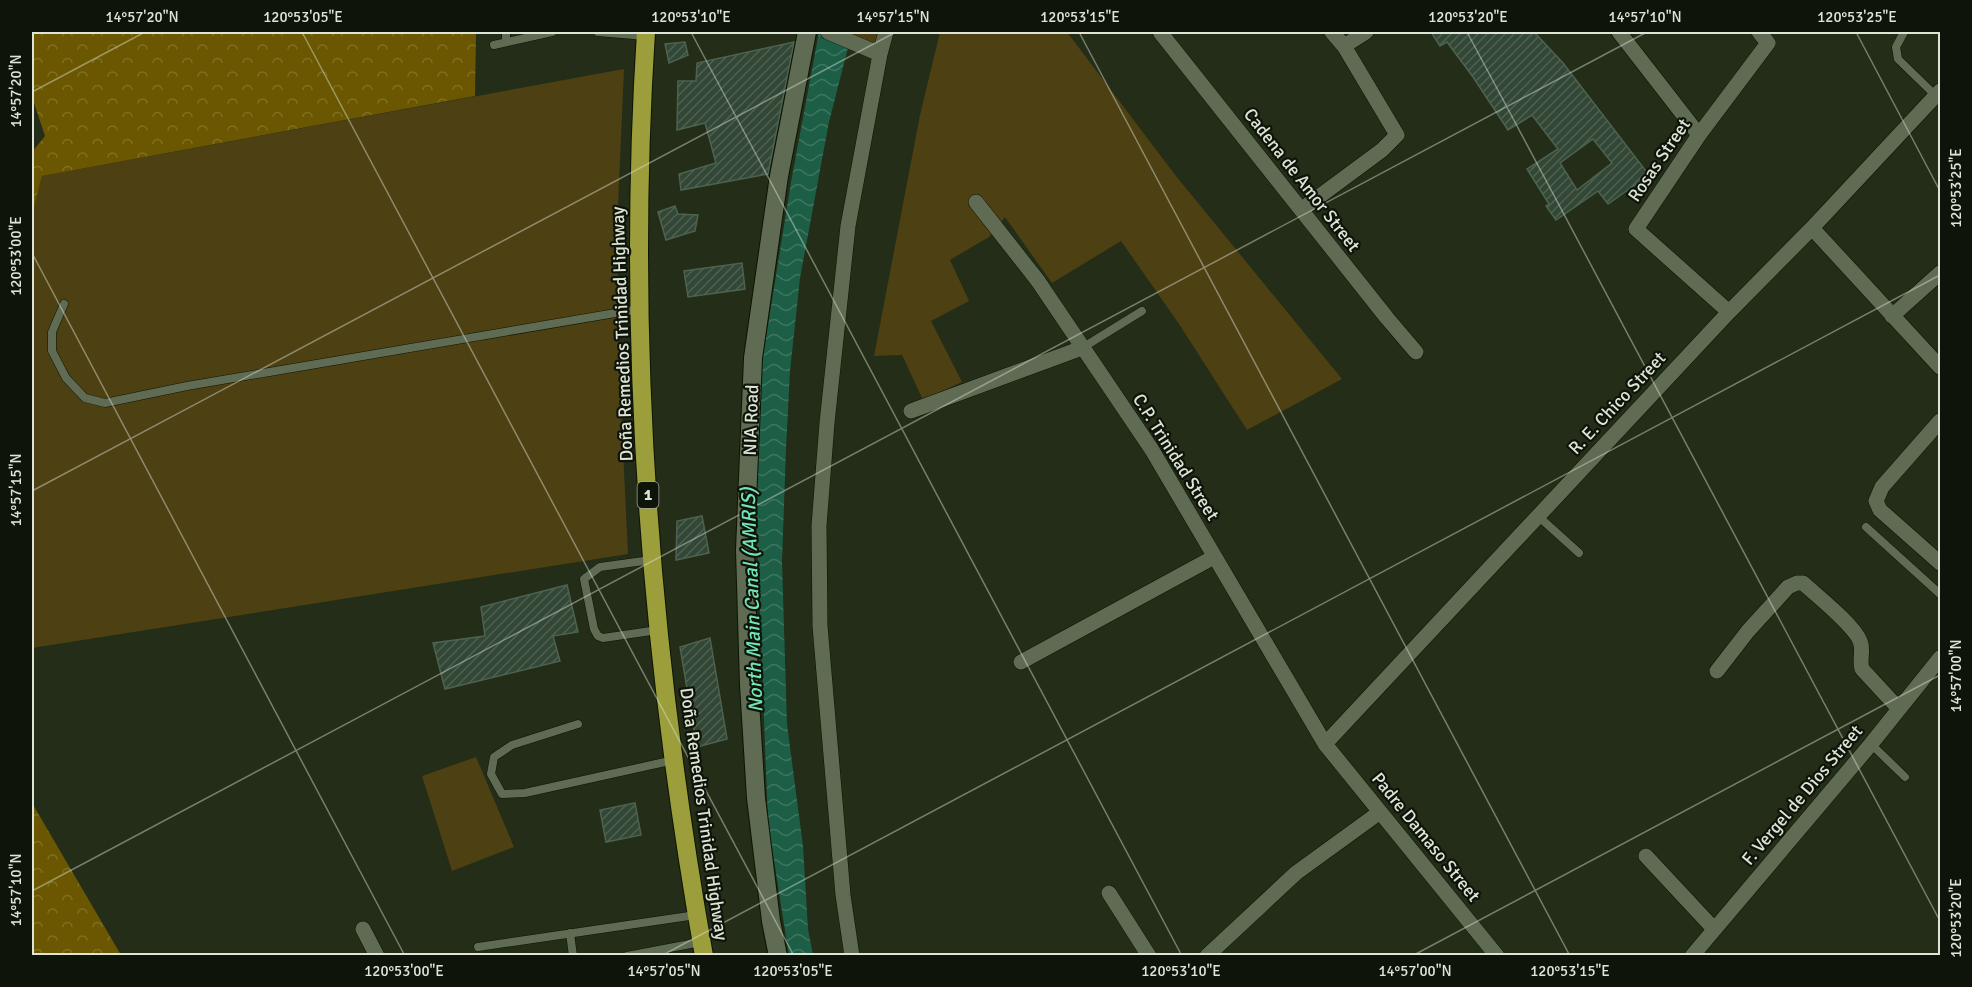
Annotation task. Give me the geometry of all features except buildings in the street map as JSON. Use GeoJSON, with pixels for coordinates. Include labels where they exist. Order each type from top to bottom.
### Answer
{"type":"FeatureCollection","features":[{"type":"Feature","properties":{"kind":"highway","name":"Doña Remedios Trinidad Highway"},"geometry":{"type":"LineString","coordinates":[[646,34],[639,187],[639,309],[642,415],[651,560],[664,687],[703,949]]}},
{"type":"Feature","properties":{"kind":"street","name":"NIA Road"},"geometry":{"type":"LineString","coordinates":[[778,956],[771,921],[756,798],[749,684],[745,550],[753,357],[779,176],[807,32]]}},
{"type":"Feature","properties":{"kind":"street"},"geometry":{"type":"LineString","coordinates":[[828,32],[880,54]]}},
{"type":"Feature","properties":{"kind":"street"},"geometry":{"type":"LineString","coordinates":[[852,956],[843,895],[820,626],[819,526],[827,423],[848,226],[886,32]]}},
{"type":"Feature","properties":{"kind":"street","name":"Cadena de Amor Street"},"geometry":{"type":"LineString","coordinates":[[1160,32],[1416,352]]}},
{"type":"Feature","properties":{"kind":"street"},"geometry":{"type":"LineString","coordinates":[[1301,210],[1382,150],[1397,135],[1344,46],[1332,32]]}},
{"type":"Feature","properties":{"kind":"street"},"geometry":{"type":"LineString","coordinates":[[1344,46],[1366,32]]}},
{"type":"Feature","properties":{"kind":"street"},"geometry":{"type":"LineString","coordinates":[[1619,32],[1699,135]]}},
{"type":"Feature","properties":{"kind":"street","name":"Rosas Street"},"geometry":{"type":"LineString","coordinates":[[1729,312],[1636,229],[1764,37],[1780,32]]}},
{"type":"Feature","properties":{"kind":"street","name":"R. E. Chico Street"},"geometry":{"type":"LineString","coordinates":[[1325,744],[1729,312],[1938,94]]}},
{"type":"Feature","properties":{"kind":"street","name":"C.P. Trinidad Street"},"geometry":{"type":"LineString","coordinates":[[976,202],[1038,280],[1152,450],[1325,744]]}},
{"type":"Feature","properties":{"kind":"street"},"geometry":{"type":"LineString","coordinates":[[1812,228],[1941,367]]}},
{"type":"Feature","properties":{"kind":"street"},"geometry":{"type":"LineString","coordinates":[[1892,316],[1941,273]]}},
{"type":"Feature","properties":{"kind":"street"},"geometry":{"type":"LineString","coordinates":[[911,411],[1082,348]]}},
{"type":"Feature","properties":{"kind":"street"},"geometry":{"type":"LineString","coordinates":[[1941,421],[1882,487],[1876,501],[1880,510],[1941,563]]}},
{"type":"Feature","properties":{"kind":"street"},"geometry":{"type":"LineString","coordinates":[[1021,662],[1214,557]]}},
{"type":"Feature","properties":{"kind":"street"},"geometry":{"type":"LineString","coordinates":[[1717,671],[1748,631],[1788,587],[1803,583],[1861,641],[1862,669],[1899,709]]}},
{"type":"Feature","properties":{"kind":"street","name":"F. Vergel de Dios Street"},"geometry":{"type":"LineString","coordinates":[[1692,956],[1941,658]]}},
{"type":"Feature","properties":{"kind":"street","name":"Padre Damaso Street"},"geometry":{"type":"LineString","coordinates":[[1325,744],[1497,956]]}},
{"type":"Feature","properties":{"kind":"street"},"geometry":{"type":"LineString","coordinates":[[1211,954],[1296,873],[1380,812]]}},
{"type":"Feature","properties":{"kind":"street"},"geometry":{"type":"LineString","coordinates":[[1646,856],[1714,929]]}},
{"type":"Feature","properties":{"kind":"street"},"geometry":{"type":"LineString","coordinates":[[1109,893],[1149,956]]}},
{"type":"Feature","properties":{"kind":"street"},"geometry":{"type":"LineString","coordinates":[[363,929],[377,956]]}},
{"type":"Feature","properties":{"kind":"lane"},"geometry":{"type":"LineString","coordinates":[[506,32],[506,42]]}},
{"type":"Feature","properties":{"kind":"lane"},"geometry":{"type":"LineString","coordinates":[[494,45],[552,32]]}},
{"type":"Feature","properties":{"kind":"lane"},"geometry":{"type":"LineString","coordinates":[[598,32],[646,34]]}},
{"type":"Feature","properties":{"kind":"lane"},"geometry":{"type":"LineString","coordinates":[[1904,32],[1896,47],[1898,59],[1938,94]]}},
{"type":"Feature","properties":{"kind":"lane"},"geometry":{"type":"LineString","coordinates":[[64,304],[52,332],[52,351],[66,378],[85,398],[105,403],[187,386],[639,309]]}},
{"type":"Feature","properties":{"kind":"lane"},"geometry":{"type":"LineString","coordinates":[[1082,348],[1142,310]]}},
{"type":"Feature","properties":{"kind":"lane"},"geometry":{"type":"LineString","coordinates":[[1538,516],[1579,553]]}},
{"type":"Feature","properties":{"kind":"lane"},"geometry":{"type":"LineString","coordinates":[[1866,527],[1941,594]]}},
{"type":"Feature","properties":{"kind":"lane"},"geometry":{"type":"LineString","coordinates":[[651,560],[600,567],[584,579],[594,629],[598,636],[603,638],[659,630]]}},
{"type":"Feature","properties":{"kind":"lane"},"geometry":{"type":"LineString","coordinates":[[578,724],[512,745],[494,757],[491,774],[502,794],[525,793],[674,760]]}},
{"type":"Feature","properties":{"kind":"lane"},"geometry":{"type":"LineString","coordinates":[[1871,744],[1905,777]]}},
{"type":"Feature","properties":{"kind":"lane"},"geometry":{"type":"LineString","coordinates":[[478,947],[698,915]]}},
{"type":"Feature","properties":{"kind":"lane"},"geometry":{"type":"LineString","coordinates":[[570,933],[573,956]]}},
{"type":"Feature","properties":{"kind":"lane"},"geometry":{"type":"LineString","coordinates":[[627,956],[703,949]]}},
{"type":"Feature","properties":{"kind":"shaded area"},"geometry":{"type":"Polygon","coordinates":[[[852,32],[881,32],[877,46],[851,36],[852,32]]]}},
{"type":"Feature","properties":{"kind":"shaded area"},"geometry":{"type":"Polygon","coordinates":[[[940,32],[1067,32],[1176,176],[1342,379],[1247,430],[1179,324],[1121,241],[1052,283],[1005,217],[989,237],[950,260],[969,301],[931,321],[962,382],[923,400],[902,355],[874,356],[920,115],[940,32]]]}},
{"type":"Feature","properties":{"kind":"shaded area"},"geometry":{"type":"Polygon","coordinates":[[[624,69],[617,230],[621,408],[628,554],[32,648],[32,215],[42,176],[624,69]]]}},
{"type":"Feature","properties":{"kind":"shaded area"},"geometry":{"type":"Polygon","coordinates":[[[476,757],[514,847],[452,871],[422,776],[476,757]]]}},
{"type":"Feature","properties":{"kind":"green space"},"geometry":{"type":"Polygon","coordinates":[[[32,32],[476,32],[475,96],[42,176],[32,215],[32,152],[45,136],[32,97],[32,32]]]}},
{"type":"Feature","properties":{"kind":"green space"},"geometry":{"type":"Polygon","coordinates":[[[32,803],[121,955],[32,955],[32,803]]]}},
{"type":"Feature","properties":{"kind":"water","name":"North Main Canal (AMRIS)"},"geometry":{"type":"Polygon","coordinates":[[[819,32],[852,32],[829,122],[800,278],[790,371],[782,562],[787,724],[803,846],[808,929],[813,955],[789,956],[768,822],[756,516],[761,369],[791,182],[819,32]]]}}]}
